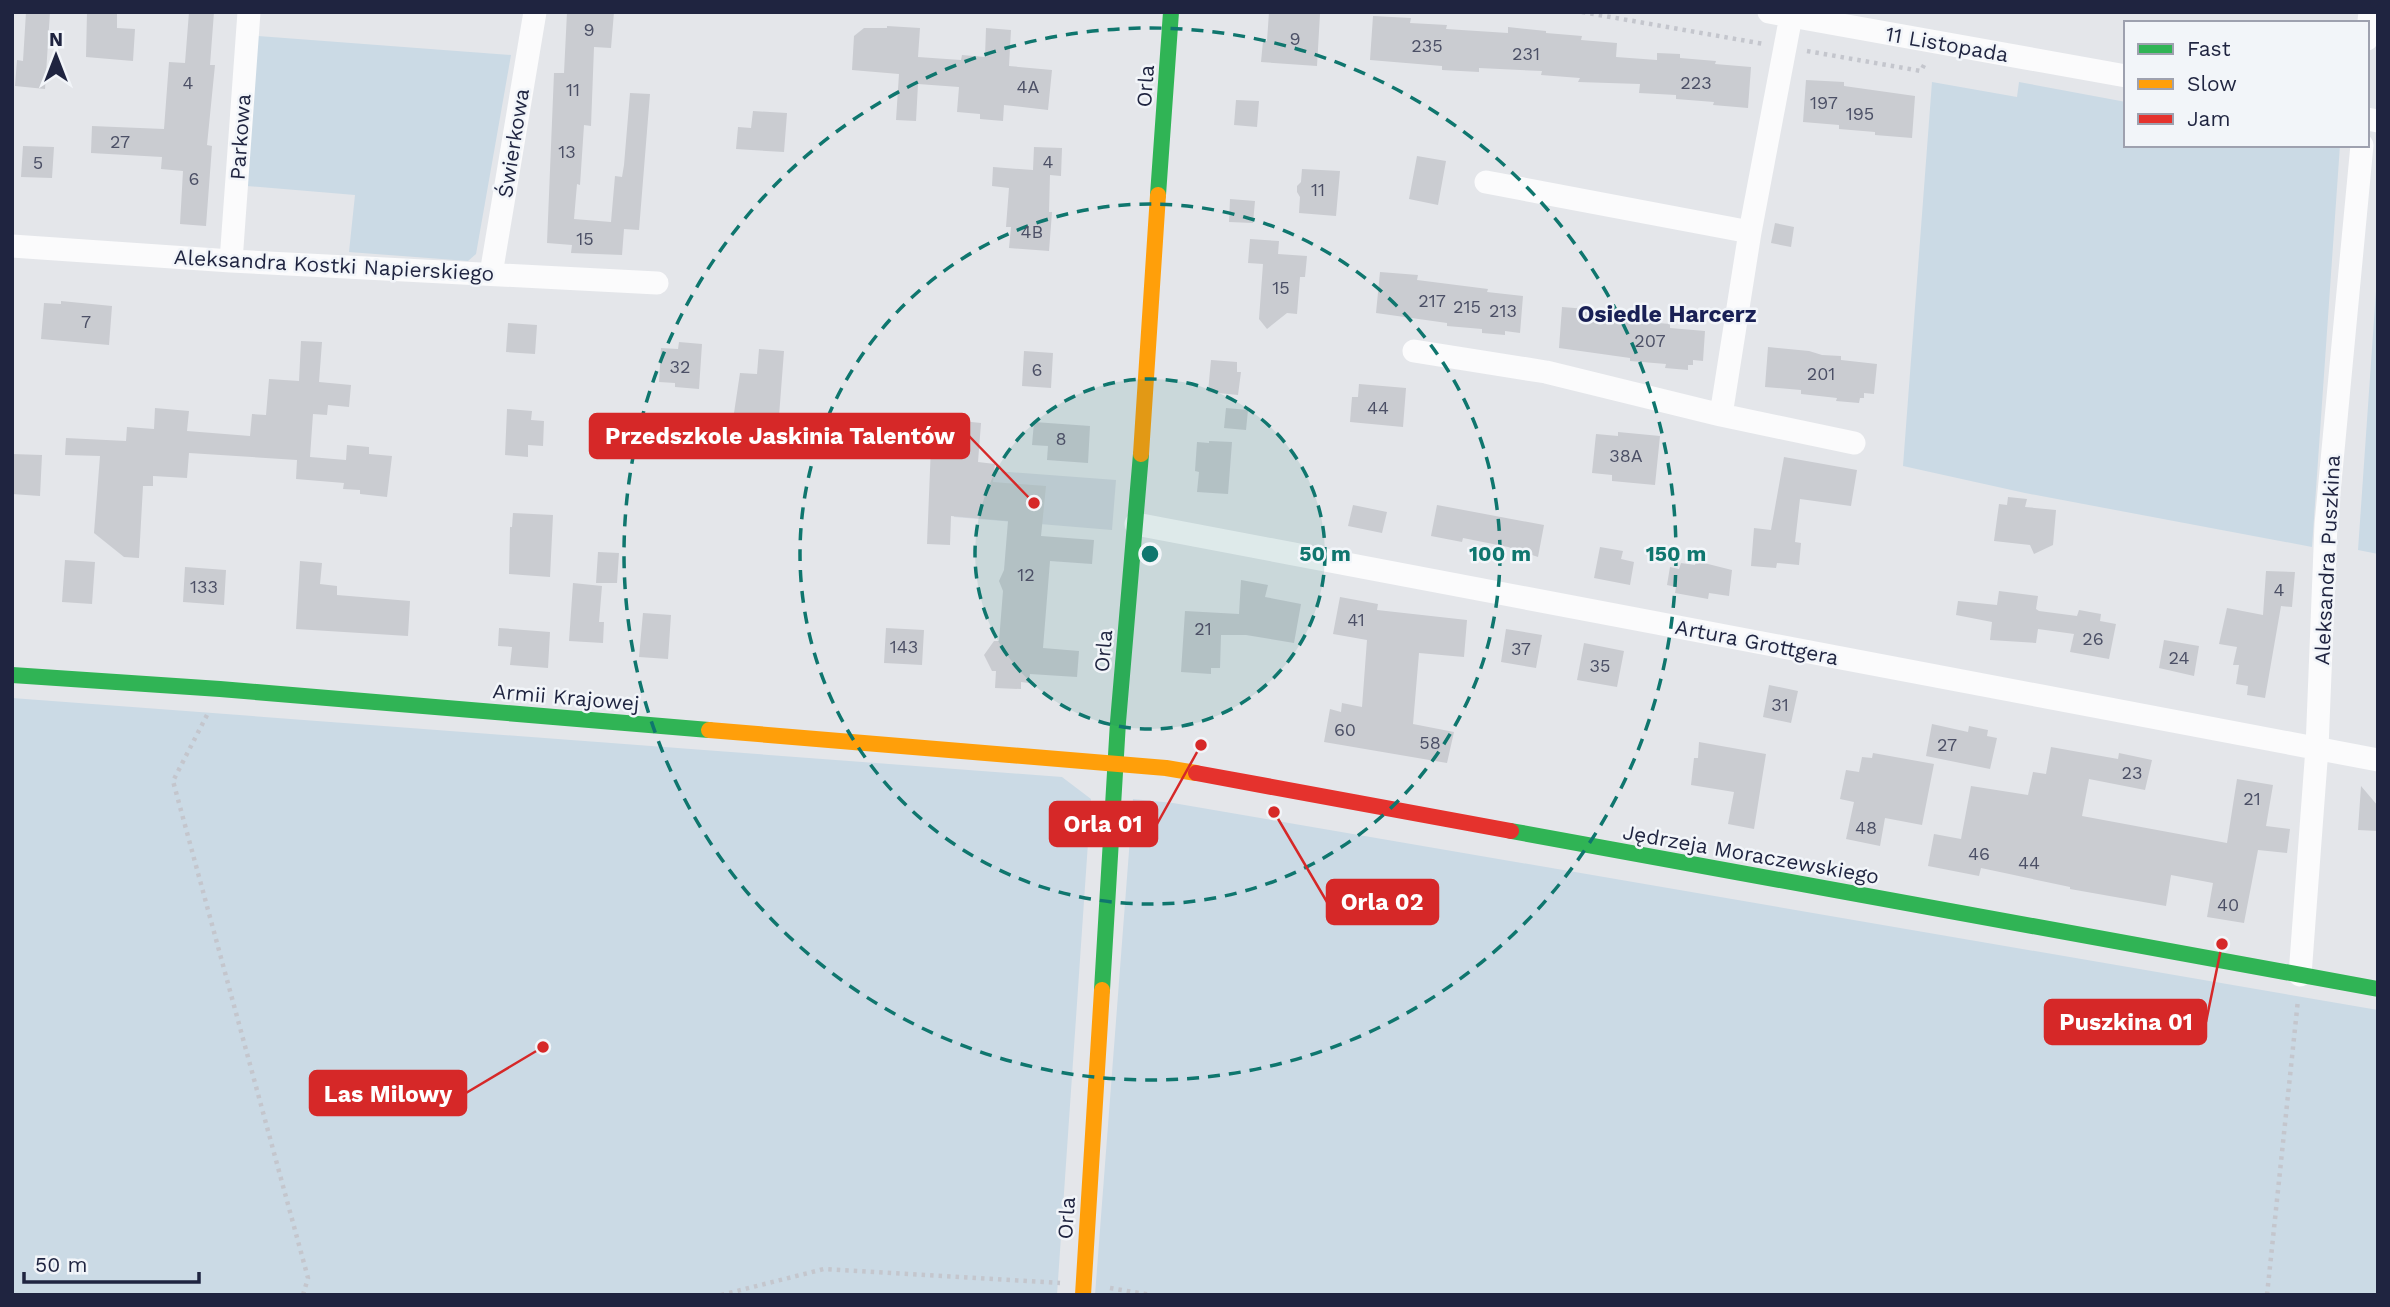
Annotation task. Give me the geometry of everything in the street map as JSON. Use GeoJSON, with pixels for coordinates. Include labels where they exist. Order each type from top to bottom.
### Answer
{"type":"FeatureCollection","features":[{"type":"Feature","properties":{"kind":"street","name":"Parkowa"},"geometry":{"type":"LineString","coordinates":[[231,261],[249,12]]}},
{"type":"Feature","properties":{"kind":"street","name":"Świerkowa"},"geometry":{"type":"LineString","coordinates":[[491,274],[535,12]]}},
{"type":"Feature","properties":{"kind":"street","name":"Orla"},"geometry":{"type":"LineString","coordinates":[[1083,1289],[1115,763],[1136,524],[1171,12]]}},
{"type":"Feature","properties":{"kind":"street"},"geometry":{"type":"LineString","coordinates":[[1721,415],[1750,232],[1785,47],[1780,14]]}},
{"type":"Feature","properties":{"kind":"street","name":"11 Listopada"},"geometry":{"type":"LineString","coordinates":[[1780,14],[2124,76]]}},
{"type":"Feature","properties":{"kind":"street","name":"Aleksandra Puszkina"},"geometry":{"type":"LineString","coordinates":[[2300,975],[2317,748],[2326,524],[2362,147]]}},
{"type":"Feature","properties":{"kind":"street"},"geometry":{"type":"LineString","coordinates":[[1486,182],[1750,232]]}},
{"type":"Feature","properties":{"kind":"street","name":"Aleksandra Kostki Napierskiego"},"geometry":{"type":"LineString","coordinates":[[12,246],[231,261],[657,283]]}},
{"type":"Feature","properties":{"kind":"street"},"geometry":{"type":"LineString","coordinates":[[1414,351],[1546,372],[1721,415],[1854,443]]}},
{"type":"Feature","properties":{"kind":"street","name":"Artura Grottgera"},"geometry":{"type":"LineString","coordinates":[[1136,524],[2378,760]]}},
{"type":"Feature","properties":{"kind":"street","name":"Armii Krajowej"},"geometry":{"type":"LineString","coordinates":[[12,675],[220,689],[1115,763]]}},
{"type":"Feature","properties":{"kind":"street","name":"Jędrzeja Moraczewskiego"},"geometry":{"type":"LineString","coordinates":[[1115,763],[1166,768],[1235,780],[2378,989]]}},
{"type":"Feature","properties":{"kind":"path"},"geometry":{"type":"LineString","coordinates":[[1582,12],[1921,71],[1927,59]]}},
{"type":"Feature","properties":{"kind":"path"},"geometry":{"type":"LineString","coordinates":[[220,689],[173,781],[308,1278],[303,1295]]}},
{"type":"Feature","properties":{"kind":"path"},"geometry":{"type":"LineString","coordinates":[[2267,1295],[2300,975]]}},
{"type":"Feature","properties":{"kind":"path"},"geometry":{"type":"LineString","coordinates":[[721,1295],[824,1269],[1152,1295]]}},
{"type":"Feature","properties":{"kind":"shaded area"},"geometry":{"type":"Polygon","coordinates":[[[258,36],[511,55],[476,254],[468,261],[349,252],[355,195],[247,186],[258,36]]]}},
{"type":"Feature","properties":{"kind":"shaded area"},"geometry":{"type":"Polygon","coordinates":[[[1932,82],[2017,97],[2019,82],[2124,102],[2124,147],[2340,147],[2312,547],[2025,493],[1903,466],[1932,82]]]}},
{"type":"Feature","properties":{"kind":"shaded area"},"geometry":{"type":"Polygon","coordinates":[[[2378,262],[2378,554],[2358,550],[2378,262]]]}},
{"type":"Feature","properties":{"kind":"shaded area"},"geometry":{"type":"Polygon","coordinates":[[[956,468],[1116,480],[1112,530],[954,517],[956,468]]]}},
{"type":"Feature","properties":{"kind":"shaded area"},"geometry":{"type":"Polygon","coordinates":[[[12,698],[1062,777],[1091,799],[1057,1295],[12,1295],[12,698]]]}},
{"type":"Feature","properties":{"kind":"shaded area"},"geometry":{"type":"Polygon","coordinates":[[[1133,799],[1173,803],[2378,1010],[2378,1295],[1095,1295],[1133,799]]]}},
{"type":"Feature","properties":{"kind":"building"},"geometry":{"type":"Polygon","coordinates":[[[26,12],[50,12],[45,89],[15,86],[17,60],[23,61],[26,12]]]}},
{"type":"Feature","properties":{"kind":"building"},"geometry":{"type":"Polygon","coordinates":[[[87,12],[117,12],[117,28],[135,29],[133,61],[86,57],[87,12]]]}},
{"type":"Feature","properties":{"kind":"building"},"geometry":{"type":"Polygon","coordinates":[[[189,12],[214,12],[210,65],[215,65],[207,145],[212,146],[206,226],[180,224],[183,171],[161,169],[162,157],[91,153],[92,126],[164,129],[169,62],[185,63],[189,12]]]}},
{"type":"Feature","properties":{"kind":"building"},"geometry":{"type":"Polygon","coordinates":[[[567,12],[614,12],[611,48],[594,47],[591,126],[584,125],[580,185],[577,184],[574,219],[611,222],[615,176],[622,177],[624,165],[630,93],[650,94],[639,230],[624,229],[622,255],[571,253],[572,245],[547,243],[554,73],[564,73],[567,12]]]}},
{"type":"Feature","properties":{"kind":"building"},"geometry":{"type":"Polygon","coordinates":[[[1269,12],[1320,14],[1317,66],[1261,62],[1263,41],[1267,41],[1269,12]]]}},
{"type":"Feature","properties":{"kind":"building"},"geometry":{"type":"Polygon","coordinates":[[[1373,16],[1411,18],[1410,23],[1447,25],[1446,29],[1508,33],[1508,27],[1546,31],[1582,36],[1581,40],[1617,43],[1616,57],[1657,60],[1657,53],[1680,54],[1680,58],[1751,67],[1748,108],[1676,99],[1676,95],[1639,93],[1640,84],[1578,82],[1580,78],[1541,75],[1542,71],[1479,68],[1479,72],[1442,70],[1442,66],[1370,60],[1373,16]]]}},
{"type":"Feature","properties":{"kind":"building"},"geometry":{"type":"Polygon","coordinates":[[[864,28],[920,28],[918,57],[961,60],[962,55],[985,57],[986,28],[1011,30],[1009,66],[1052,70],[1048,110],[1004,105],[1003,121],[980,119],[980,114],[957,112],[959,87],[918,84],[916,121],[896,120],[899,74],[852,70],[854,36],[864,28]]]}},
{"type":"Feature","properties":{"kind":"building"},"geometry":{"type":"Polygon","coordinates":[[[1806,80],[1844,82],[1844,86],[1915,96],[1912,138],[1875,135],[1875,132],[1839,129],[1839,125],[1803,122],[1806,80]]]}},
{"type":"Feature","properties":{"kind":"building"},"geometry":{"type":"Polygon","coordinates":[[[1236,100],[1259,101],[1257,127],[1234,125],[1236,100]]]}},
{"type":"Feature","properties":{"kind":"building"},"geometry":{"type":"Polygon","coordinates":[[[753,111],[787,113],[784,152],[736,149],[738,127],[751,128],[753,111]]]}},
{"type":"Feature","properties":{"kind":"building"},"geometry":{"type":"Polygon","coordinates":[[[23,146],[54,147],[52,178],[21,177],[23,146]]]}},
{"type":"Feature","properties":{"kind":"building"},"geometry":{"type":"Polygon","coordinates":[[[1034,147],[1062,148],[1061,176],[1050,175],[1049,212],[1052,212],[1049,251],[1009,248],[1011,227],[1006,227],[1009,188],[992,186],[993,167],[1033,170],[1034,147]]]}},
{"type":"Feature","properties":{"kind":"building"},"geometry":{"type":"Polygon","coordinates":[[[1417,156],[1446,161],[1438,205],[1409,199],[1417,156]]]}},
{"type":"Feature","properties":{"kind":"building"},"geometry":{"type":"Polygon","coordinates":[[[1302,169],[1340,171],[1336,216],[1299,213],[1300,197],[1297,186],[1301,182],[1302,169]]]}},
{"type":"Feature","properties":{"kind":"building"},"geometry":{"type":"Polygon","coordinates":[[[1230,199],[1255,201],[1253,223],[1229,222],[1230,199]]]}},
{"type":"Feature","properties":{"kind":"building"},"geometry":{"type":"Polygon","coordinates":[[[1775,223],[1794,227],[1791,247],[1771,243],[1775,223]]]}},
{"type":"Feature","properties":{"kind":"building"},"geometry":{"type":"Polygon","coordinates":[[[1250,239],[1279,241],[1278,254],[1307,256],[1305,277],[1300,277],[1297,314],[1287,313],[1267,329],[1259,319],[1263,264],[1248,263],[1250,239]]]}},
{"type":"Feature","properties":{"kind":"building"},"geometry":{"type":"Polygon","coordinates":[[[1380,272],[1418,275],[1417,280],[1523,296],[1520,333],[1482,333],[1482,329],[1447,326],[1447,323],[1376,313],[1380,272]]]}},
{"type":"Feature","properties":{"kind":"building"},"geometry":{"type":"Polygon","coordinates":[[[61,301],[112,306],[109,345],[41,339],[44,303],[61,304],[61,301]]]}},
{"type":"Feature","properties":{"kind":"building"},"geometry":{"type":"Polygon","coordinates":[[[1562,307],[1600,310],[1599,314],[1635,317],[1635,321],[1670,324],[1670,328],[1705,331],[1703,361],[1693,360],[1693,365],[1688,365],[1688,370],[1665,368],[1666,364],[1630,361],[1630,358],[1559,348],[1562,307]]]}},
{"type":"Feature","properties":{"kind":"building"},"geometry":{"type":"Polygon","coordinates":[[[508,323],[537,325],[535,354],[506,352],[508,323]]]}},
{"type":"Feature","properties":{"kind":"building"},"geometry":{"type":"Polygon","coordinates":[[[301,341],[322,342],[319,382],[351,385],[349,407],[328,405],[327,415],[313,414],[310,457],[346,460],[347,445],[369,447],[369,454],[392,456],[387,497],[343,489],[344,483],[296,479],[297,460],[189,453],[187,478],[153,476],[153,486],[143,486],[139,558],[124,557],[94,533],[100,456],[65,455],[66,438],[126,441],[127,427],[154,429],[155,408],[189,411],[187,431],[250,436],[252,414],[266,415],[269,379],[299,381],[301,341]]]}},
{"type":"Feature","properties":{"kind":"building"},"geometry":{"type":"Polygon","coordinates":[[[679,342],[702,344],[699,389],[675,387],[675,383],[659,382],[661,348],[678,349],[679,342]]]}},
{"type":"Feature","properties":{"kind":"building"},"geometry":{"type":"Polygon","coordinates":[[[1768,347],[1809,351],[1841,356],[1841,360],[1877,364],[1874,394],[1864,393],[1864,398],[1860,398],[1859,403],[1801,394],[1801,390],[1765,387],[1768,347]]]}},
{"type":"Feature","properties":{"kind":"building"},"geometry":{"type":"Polygon","coordinates":[[[759,349],[784,351],[779,416],[734,413],[740,373],[757,374],[759,349]]]}},
{"type":"Feature","properties":{"kind":"building"},"geometry":{"type":"Polygon","coordinates":[[[1024,351],[1053,353],[1051,388],[1022,386],[1024,351]]]}},
{"type":"Feature","properties":{"kind":"building"},"geometry":{"type":"Polygon","coordinates":[[[1211,360],[1237,362],[1237,372],[1241,372],[1238,395],[1208,392],[1211,360]]]}},
{"type":"Feature","properties":{"kind":"building"},"geometry":{"type":"Polygon","coordinates":[[[1359,384],[1406,388],[1403,427],[1350,422],[1352,397],[1358,397],[1359,384]]]}},
{"type":"Feature","properties":{"kind":"building"},"geometry":{"type":"Polygon","coordinates":[[[1226,408],[1248,410],[1246,430],[1224,428],[1226,408]]]}},
{"type":"Feature","properties":{"kind":"building"},"geometry":{"type":"Polygon","coordinates":[[[507,409],[532,411],[531,420],[544,421],[543,446],[528,445],[528,457],[505,455],[507,409]]]}},
{"type":"Feature","properties":{"kind":"building"},"geometry":{"type":"Polygon","coordinates":[[[962,421],[981,423],[978,462],[995,464],[993,482],[1046,486],[1041,536],[1094,540],[1092,564],[1050,561],[1043,648],[1079,651],[1077,677],[1030,674],[1029,683],[1021,682],[1021,689],[995,688],[996,671],[992,671],[984,655],[994,641],[999,641],[1003,591],[999,581],[1004,570],[1008,521],[951,516],[950,545],[927,544],[931,446],[959,447],[962,421]]]}},
{"type":"Feature","properties":{"kind":"building"},"geometry":{"type":"Polygon","coordinates":[[[1034,422],[1090,426],[1088,463],[1047,460],[1048,446],[1032,445],[1034,422]]]}},
{"type":"Feature","properties":{"kind":"building"},"geometry":{"type":"Polygon","coordinates":[[[1618,432],[1660,436],[1655,485],[1612,481],[1612,475],[1592,473],[1596,434],[1618,436],[1618,432]]]}},
{"type":"Feature","properties":{"kind":"building"},"geometry":{"type":"Polygon","coordinates":[[[1197,442],[1232,442],[1228,494],[1197,492],[1197,442]]]}},
{"type":"Feature","properties":{"kind":"building"},"geometry":{"type":"Polygon","coordinates":[[[12,454],[42,455],[40,496],[12,494],[12,454]]]}},
{"type":"Feature","properties":{"kind":"building"},"geometry":{"type":"Polygon","coordinates":[[[1784,457],[1857,470],[1851,506],[1800,499],[1795,542],[1801,543],[1799,565],[1777,563],[1776,568],[1751,566],[1754,528],[1771,530],[1784,457]]]}},
{"type":"Feature","properties":{"kind":"building"},"geometry":{"type":"Polygon","coordinates":[[[2008,497],[2027,499],[2025,507],[2056,510],[2053,545],[2034,554],[2030,545],[1994,541],[1999,504],[2007,505],[2008,497]]]}},
{"type":"Feature","properties":{"kind":"building"},"geometry":{"type":"Polygon","coordinates":[[[1353,505],[1387,512],[1382,533],[1348,526],[1353,505]]]}},
{"type":"Feature","properties":{"kind":"building"},"geometry":{"type":"Polygon","coordinates":[[[1437,505],[1544,525],[1538,557],[1508,547],[1463,538],[1462,542],[1431,536],[1437,505]]]}},
{"type":"Feature","properties":{"kind":"building"},"geometry":{"type":"Polygon","coordinates":[[[513,513],[553,515],[550,577],[509,574],[513,513]]]}},
{"type":"Feature","properties":{"kind":"building"},"geometry":{"type":"Polygon","coordinates":[[[1600,547],[1623,551],[1621,559],[1634,562],[1630,585],[1594,578],[1600,547]]]}},
{"type":"Feature","properties":{"kind":"building"},"geometry":{"type":"Polygon","coordinates":[[[598,552],[619,553],[617,583],[596,583],[598,552]]]}},
{"type":"Feature","properties":{"kind":"building"},"geometry":{"type":"Polygon","coordinates":[[[65,560],[95,562],[92,604],[62,602],[65,560]]]}},
{"type":"Feature","properties":{"kind":"building"},"geometry":{"type":"Polygon","coordinates":[[[300,561],[322,563],[320,584],[337,586],[337,595],[410,601],[408,636],[296,629],[300,561]]]}},
{"type":"Feature","properties":{"kind":"building"},"geometry":{"type":"Polygon","coordinates":[[[1696,561],[1732,570],[1729,596],[1709,593],[1708,599],[1675,593],[1676,587],[1667,585],[1670,567],[1679,569],[1681,563],[1695,565],[1696,561]]]}},
{"type":"Feature","properties":{"kind":"building"},"geometry":{"type":"Polygon","coordinates":[[[185,567],[226,570],[224,605],[183,602],[185,567]]]}},
{"type":"Feature","properties":{"kind":"building"},"geometry":{"type":"Polygon","coordinates":[[[2266,571],[2295,572],[2292,607],[2281,606],[2265,698],[2247,695],[2248,686],[2236,684],[2239,665],[2233,665],[2237,647],[2219,644],[2227,608],[2263,615],[2266,571]]]}},
{"type":"Feature","properties":{"kind":"building"},"geometry":{"type":"Polygon","coordinates":[[[1241,580],[1268,585],[1265,597],[1301,604],[1294,643],[1246,635],[1221,635],[1220,668],[1211,668],[1211,674],[1181,672],[1185,611],[1239,614],[1241,580]]]}},
{"type":"Feature","properties":{"kind":"building"},"geometry":{"type":"Polygon","coordinates":[[[573,583],[602,586],[599,622],[604,622],[603,643],[569,641],[573,583]]]}},
{"type":"Feature","properties":{"kind":"building"},"geometry":{"type":"Polygon","coordinates":[[[1999,591],[2038,596],[2036,609],[2039,611],[2077,616],[2079,610],[2101,614],[2100,621],[2116,624],[2109,659],[2070,652],[2074,634],[2038,629],[2036,643],[1990,640],[1992,622],[1956,615],[1958,601],[1997,605],[1999,591]]]}},
{"type":"Feature","properties":{"kind":"building"},"geometry":{"type":"Polygon","coordinates":[[[1340,597],[1378,604],[1377,610],[1467,620],[1464,657],[1419,653],[1413,724],[1454,732],[1447,763],[1324,742],[1330,709],[1341,712],[1342,703],[1362,707],[1367,640],[1333,634],[1340,597]]]}},
{"type":"Feature","properties":{"kind":"building"},"geometry":{"type":"Polygon","coordinates":[[[643,613],[671,615],[668,659],[639,657],[643,613]]]}},
{"type":"Feature","properties":{"kind":"building"},"geometry":{"type":"Polygon","coordinates":[[[499,628],[550,632],[548,668],[510,665],[512,647],[498,646],[499,628]]]}},
{"type":"Feature","properties":{"kind":"building"},"geometry":{"type":"Polygon","coordinates":[[[886,628],[924,630],[922,665],[884,663],[886,628]]]}},
{"type":"Feature","properties":{"kind":"building"},"geometry":{"type":"Polygon","coordinates":[[[1506,629],[1542,635],[1536,668],[1501,662],[1506,629]]]}},
{"type":"Feature","properties":{"kind":"building"},"geometry":{"type":"Polygon","coordinates":[[[2164,640],[2199,646],[2194,676],[2159,668],[2164,640]]]}},
{"type":"Feature","properties":{"kind":"building"},"geometry":{"type":"Polygon","coordinates":[[[1584,643],[1624,651],[1617,687],[1577,680],[1584,643]]]}},
{"type":"Feature","properties":{"kind":"building"},"geometry":{"type":"Polygon","coordinates":[[[1769,685],[1798,691],[1791,723],[1763,717],[1769,685]]]}},
{"type":"Feature","properties":{"kind":"building"},"geometry":{"type":"Polygon","coordinates":[[[1932,724],[1968,732],[1969,726],[1988,730],[1987,736],[1997,738],[1990,769],[1926,756],[1932,724]]]}},
{"type":"Feature","properties":{"kind":"building"},"geometry":{"type":"Polygon","coordinates":[[[1699,742],[1766,754],[1754,829],[1728,824],[1734,792],[1691,785],[1699,742]]]}},
{"type":"Feature","properties":{"kind":"building"},"geometry":{"type":"Polygon","coordinates":[[[2051,747],[2118,759],[2119,753],[2152,760],[2145,790],[2089,779],[2082,816],[2227,843],[2237,779],[2273,785],[2266,826],[2290,829],[2287,853],[2258,850],[2244,923],[2207,917],[2213,883],[2171,875],[2166,906],[2070,889],[1981,868],[1979,876],[1928,866],[1934,834],[1961,839],[1971,786],[2028,795],[2033,772],[2046,774],[2051,747]]]}},
{"type":"Feature","properties":{"kind":"building"},"geometry":{"type":"Polygon","coordinates":[[[1873,753],[1934,764],[1922,825],[1885,818],[1880,846],[1846,839],[1854,802],[1840,799],[1846,770],[1859,772],[1862,757],[1872,758],[1873,753]]]}},
{"type":"Feature","properties":{"kind":"building"},"geometry":{"type":"Polygon","coordinates":[[[2361,786],[2378,806],[2378,831],[2358,830],[2361,786]]]}},
{"type":"Feature","properties":{"kind":"traffic: fast"},"geometry":{"type":"LineString","coordinates":[[1158,195],[1171,12]]}},
{"type":"Feature","properties":{"kind":"traffic: fast"},"geometry":{"type":"LineString","coordinates":[[1102,990],[1118,722],[1141,454]]}},
{"type":"Feature","properties":{"kind":"traffic: fast"},"geometry":{"type":"LineString","coordinates":[[12,675],[220,689],[709,730]]}},
{"type":"Feature","properties":{"kind":"traffic: fast"},"geometry":{"type":"LineString","coordinates":[[1511,831],[2378,989]]}},
{"type":"Feature","properties":{"kind":"traffic: slow"},"geometry":{"type":"LineString","coordinates":[[1141,454],[1158,195]]}},
{"type":"Feature","properties":{"kind":"traffic: slow"},"geometry":{"type":"LineString","coordinates":[[709,730],[1166,768],[1196,773]]}},
{"type":"Feature","properties":{"kind":"traffic: slow"},"geometry":{"type":"LineString","coordinates":[[1083,1295],[1102,990]]}},
{"type":"Feature","properties":{"kind":"traffic: jam"},"geometry":{"type":"LineString","coordinates":[[1196,773],[1511,831]]}},
{"type":"Feature","properties":{"kind":"place","name":"Przedszkole Jaskinia Talentów"},"geometry":{"type":"Point","coordinates":[1034,503]}},
{"type":"Feature","properties":{"kind":"place","name":"Orla 01"},"geometry":{"type":"Point","coordinates":[1201,745]}},
{"type":"Feature","properties":{"kind":"place","name":"Orla 02"},"geometry":{"type":"Point","coordinates":[1274,812]}},
{"type":"Feature","properties":{"kind":"place","name":"Puszkina 01"},"geometry":{"type":"Point","coordinates":[2222,944]}},
{"type":"Feature","properties":{"kind":"place","name":"Las Milowy"},"geometry":{"type":"Point","coordinates":[543,1047]}},
{"type":"Feature","properties":{"kind":"district","name":"Osiedle Harcerz"},"geometry":{"type":"Point","coordinates":[1667,314]}}]}
